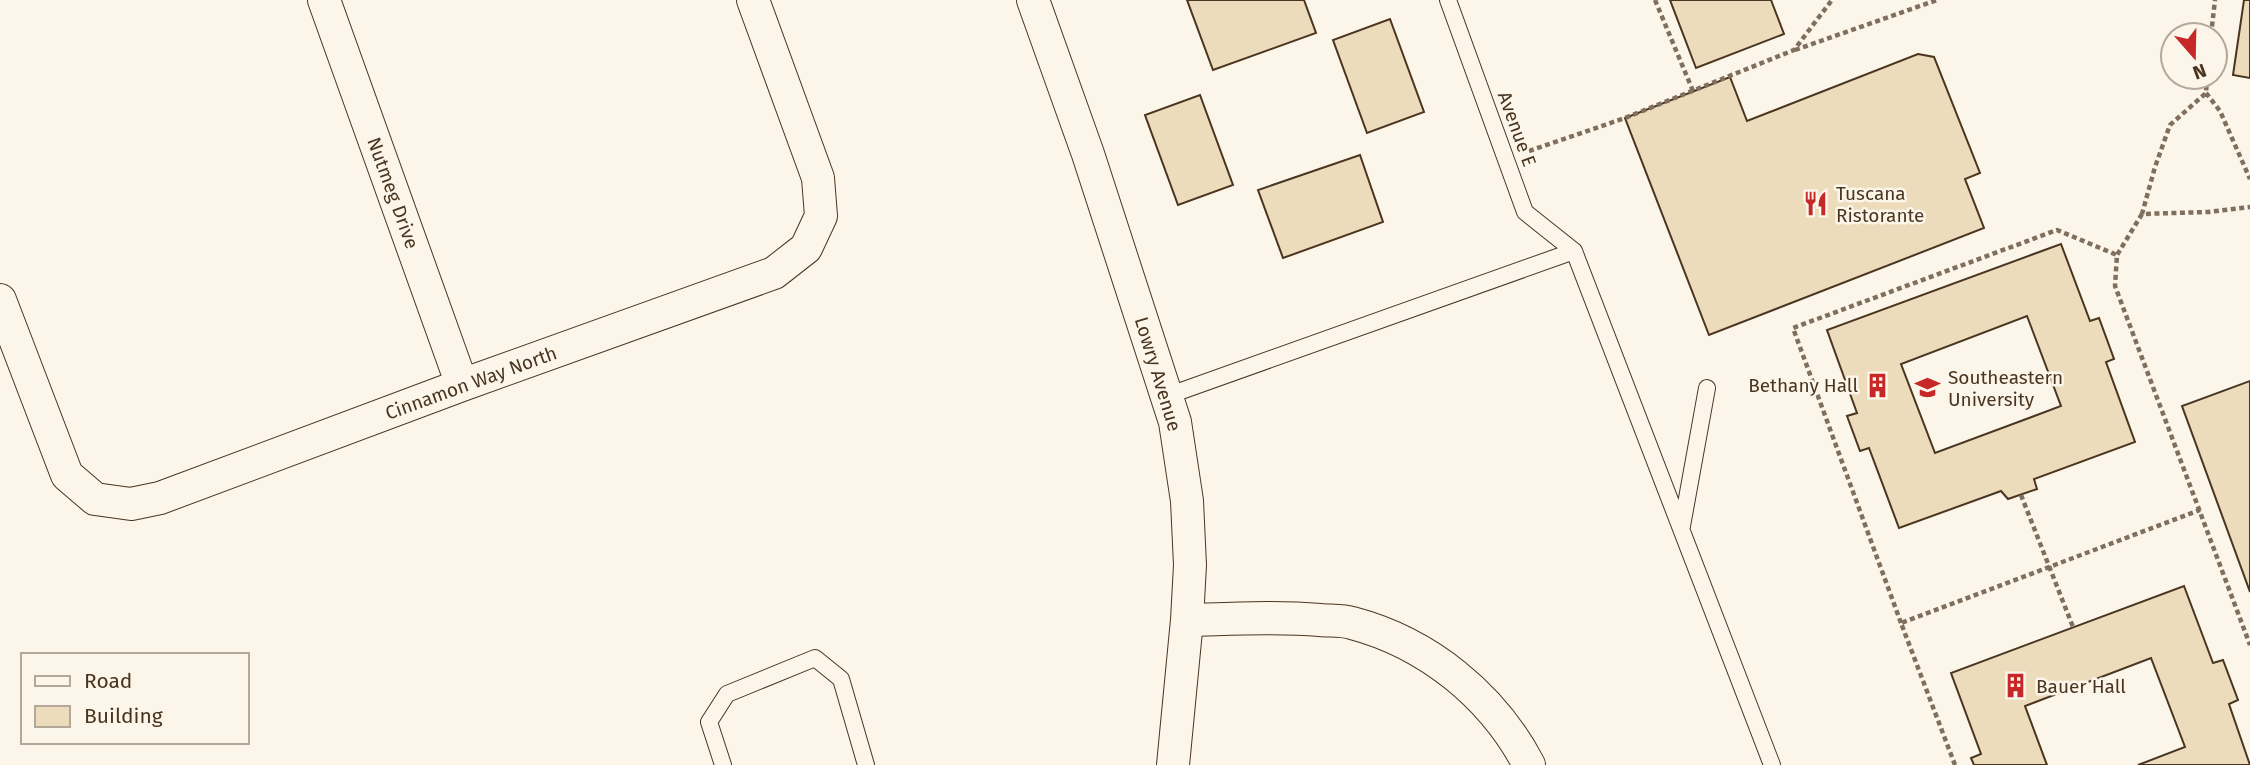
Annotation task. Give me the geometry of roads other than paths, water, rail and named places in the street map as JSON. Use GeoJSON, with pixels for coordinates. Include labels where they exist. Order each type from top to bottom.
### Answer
{"type":"FeatureCollection","features":[{"type":"Feature","properties":{"kind":"street","name":"Nutmeg Drive"},"geometry":{"type":"LineString","coordinates":[[324,0],[462,386]]}},
{"type":"Feature","properties":{"kind":"street","name":"Cinnamon Way North"},"geometry":{"type":"LineString","coordinates":[[0,300],[67,475],[95,499],[131,504],[160,499],[462,386],[775,274],[806,248],[821,216],[818,178],[753,0]]}},
{"type":"Feature","properties":{"kind":"street","name":"Lowry Avenue"},"geometry":{"type":"LineString","coordinates":[[1032,0],[1088,154],[1175,422],[1187,501],[1190,565],[1173,765]]}},
{"type":"Feature","properties":{"kind":"street"},"geometry":{"type":"LineString","coordinates":[[1187,620],[1289,617],[1351,623],[1417,648],[1472,688],[1515,737],[1529,765]]}},
{"type":"Feature","properties":{"kind":"lane","name":"Avenue E"},"geometry":{"type":"LineString","coordinates":[[1448,0],[1525,212],[1574,251]]}},
{"type":"Feature","properties":{"kind":"lane"},"geometry":{"type":"LineString","coordinates":[[1167,396],[1574,251],[1772,765]]}},
{"type":"Feature","properties":{"kind":"lane"},"geometry":{"type":"LineString","coordinates":[[1681,528],[1707,388]]}},
{"type":"Feature","properties":{"kind":"lane"},"geometry":{"type":"LineString","coordinates":[[723,765],[709,722],[727,694],[815,659],[841,679],[866,765]]}},
{"type":"Feature","properties":{"kind":"place","name":"Tuscana Ristorante"},"geometry":{"type":"Point","coordinates":[1816,204]}},
{"type":"Feature","properties":{"kind":"place","name":"Bethany Hall"},"geometry":{"type":"Point","coordinates":[1878,385]}},
{"type":"Feature","properties":{"kind":"place","name":"Southeastern University"},"geometry":{"type":"Point","coordinates":[1928,388]}},
{"type":"Feature","properties":{"kind":"place","name":"Bauer Hall"},"geometry":{"type":"Point","coordinates":[2016,686]}}]}
